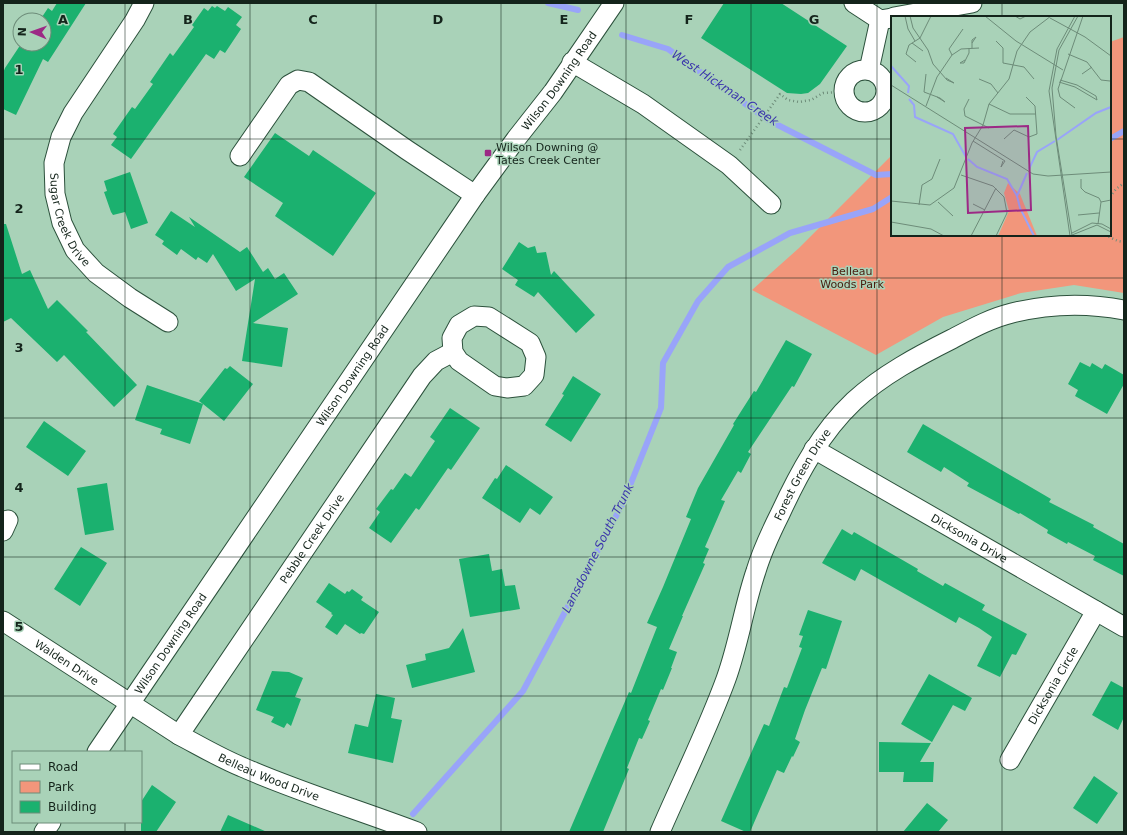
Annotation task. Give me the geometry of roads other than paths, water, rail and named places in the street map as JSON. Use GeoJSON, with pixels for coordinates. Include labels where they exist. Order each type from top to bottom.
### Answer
{"type":"FeatureCollection","features":[{"type":"Feature","properties":{"kind":"street","name":"Sugar Creek Drive"},"geometry":{"type":"LineString","coordinates":[[144,3],[135,20],[73,113],[61,137],[54,163],[55,194],[62,223],[75,250],[96,273],[130,298],[168,322]]}},
{"type":"Feature","properties":{"kind":"street","name":"Wilson Downing Road"},"geometry":{"type":"LineString","coordinates":[[98,751],[475,195],[553,92],[572,62],[614,3]]}},
{"type":"Feature","properties":{"kind":"street"},"geometry":{"type":"LineString","coordinates":[[854,3],[889,18],[881,73],[887,89],[884,102],[874,111],[860,112],[849,105],[845,99],[844,92],[847,80],[852,75],[863,70],[881,73]]}},
{"type":"Feature","properties":{"kind":"street"},"geometry":{"type":"LineString","coordinates":[[900,16],[972,3]]}},
{"type":"Feature","properties":{"kind":"street"},"geometry":{"type":"LineString","coordinates":[[572,62],[643,104],[729,165],[771,204]]}},
{"type":"Feature","properties":{"kind":"street"},"geometry":{"type":"LineString","coordinates":[[240,156],[289,85],[298,80],[309,82],[475,195]]}},
{"type":"Feature","properties":{"kind":"street","name":"Forest Green Drive"},"geometry":{"type":"LineString","coordinates":[[660,832],[726,678],[740,633],[748,595],[768,538],[788,496],[814,449],[839,417],[855,400],[874,385],[913,360],[975,327],[1011,313],[1044,307],[1078,306],[1124,310]]}},
{"type":"Feature","properties":{"kind":"street"},"geometry":{"type":"LineString","coordinates":[[474,316],[489,317],[530,343],[536,356],[534,375],[524,386],[508,388],[495,386],[459,360],[453,352],[452,338],[459,325],[474,316]]}},
{"type":"Feature","properties":{"kind":"street","name":"Pebble Creek Drive"},"geometry":{"type":"LineString","coordinates":[[179,735],[422,376],[436,361],[453,352]]}},
{"type":"Feature","properties":{"kind":"street","name":"Dicksonia Drive"},"geometry":{"type":"LineString","coordinates":[[814,449],[1124,627]]}},
{"type":"Feature","properties":{"kind":"street","name":"Dicksonia Circle"},"geometry":{"type":"LineString","coordinates":[[1010,760],[1096,611]]}},
{"type":"Feature","properties":{"kind":"street","name":"Walden Drive"},"geometry":{"type":"LineString","coordinates":[[3,621],[130,704]]}},
{"type":"Feature","properties":{"kind":"street","name":"Belleau Wood Drive"},"geometry":{"type":"LineString","coordinates":[[130,704],[179,735],[242,767],[337,804],[417,832]]}},
{"type":"Feature","properties":{"kind":"street"},"geometry":{"type":"LineString","coordinates":[[44,832],[50,823]]}},
{"type":"Feature","properties":{"kind":"waterway","name":"West Hickman Creek"},"geometry":{"type":"LineString","coordinates":[[548,3],[578,10]]}},
{"type":"Feature","properties":{"kind":"waterway","name":"West Hickman Creek"},"geometry":{"type":"LineString","coordinates":[[622,35],[668,49],[768,120],[876,175],[891,174]]}},
{"type":"Feature","properties":{"kind":"waterway","name":"West Hickman Creek"},"geometry":{"type":"LineString","coordinates":[[1111,138],[1124,131]]}},
{"type":"Feature","properties":{"kind":"waterway","name":"Lansdowne South Trunk"},"geometry":{"type":"LineString","coordinates":[[413,814],[523,691],[623,503],[661,408],[663,363],[698,301],[728,267],[790,233],[873,209],[891,198]]}},
{"type":"Feature","properties":{"kind":"place","name":"Wilson Downing @ Tates Creek Center"},"geometry":{"type":"Point","coordinates":[488,153]}},
{"type":"Feature","properties":{"kind":"park label","name":"Belleau Woods Park"},"geometry":{"type":"Point","coordinates":[852,277]}}]}
